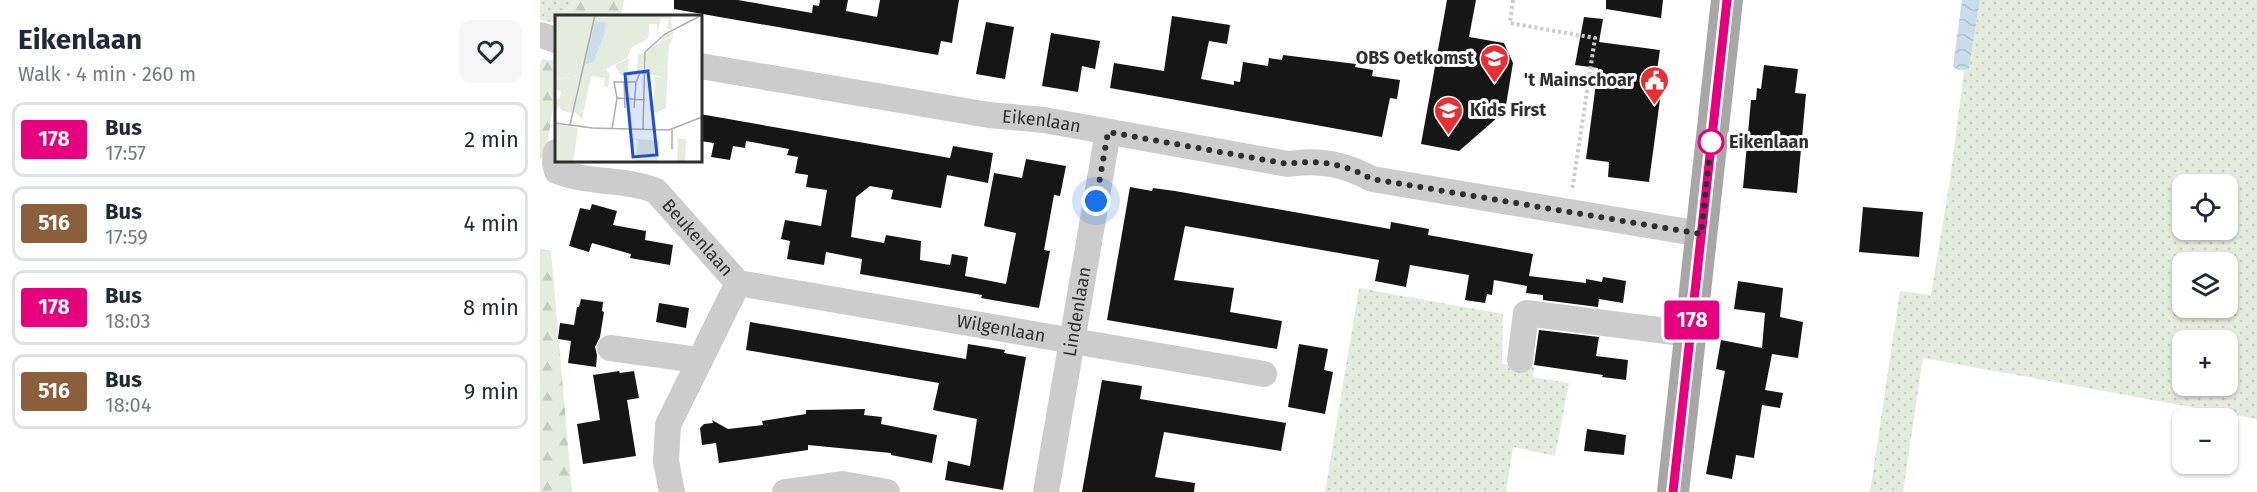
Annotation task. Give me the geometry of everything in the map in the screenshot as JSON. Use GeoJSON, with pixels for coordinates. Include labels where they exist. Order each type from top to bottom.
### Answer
{"type":"FeatureCollection","features":[{"type":"Feature","properties":{"kind":"main road"},"geometry":{"type":"LineString","coordinates":[[1673,492],[1727,0]]}},
{"type":"Feature","properties":{"kind":"street"},"geometry":{"type":"LineString","coordinates":[[540,35],[555,40]]}},
{"type":"Feature","properties":{"kind":"street","name":"Eikenlaan"},"geometry":{"type":"LineString","coordinates":[[702,66],[989,115],[1044,120],[1288,164],[1308,160],[1351,168],[1372,179],[1701,234]]}},
{"type":"Feature","properties":{"kind":"street","name":"Lindenlaan"},"geometry":{"type":"LineString","coordinates":[[1046,492],[1108,132]]}},
{"type":"Feature","properties":{"kind":"street","name":"Beukenlaan"},"geometry":{"type":"LineString","coordinates":[[555,162],[557,171],[570,176],[644,186],[656,192],[738,283],[698,360],[668,425],[666,461],[672,492]]}},
{"type":"Feature","properties":{"kind":"street","name":"Wilgenlaan"},"geometry":{"type":"LineString","coordinates":[[738,283],[1264,374]]}},
{"type":"Feature","properties":{"kind":"street"},"geometry":{"type":"LineString","coordinates":[[1520,360],[1526,313],[1690,334]]}},
{"type":"Feature","properties":{"kind":"street"},"geometry":{"type":"LineString","coordinates":[[610,348],[698,360]]}},
{"type":"Feature","properties":{"kind":"street"},"geometry":{"type":"LineString","coordinates":[[785,492],[842,484],[887,492]]}},
{"type":"Feature","properties":{"kind":"path"},"geometry":{"type":"LineString","coordinates":[[1513,0],[1510,23],[1595,38],[1569,212]]}},
{"type":"Feature","properties":{"kind":"green space"},"geometry":{"type":"Polygon","coordinates":[[[540,0],[573,0],[570,15],[555,15],[555,23],[540,20],[540,0]]]}},
{"type":"Feature","properties":{"kind":"green space"},"geometry":{"type":"Polygon","coordinates":[[[573,0],[624,0],[621,15],[570,15],[573,0]]]}},
{"type":"Feature","properties":{"kind":"green space"},"geometry":{"type":"Polygon","coordinates":[[[1980,0],[2257,0],[2257,419],[2238,416],[2238,408],[2197,408],[1923,358],[1903,492],[1870,492],[1900,291],[1931,295],[1950,179],[1964,71],[1969,68],[1980,0]]]}},
{"type":"Feature","properties":{"kind":"green space"},"geometry":{"type":"Polygon","coordinates":[[[542,59],[555,61],[555,92],[546,154],[540,160],[540,64],[542,59]]]}},
{"type":"Feature","properties":{"kind":"green space"},"geometry":{"type":"Polygon","coordinates":[[[540,249],[551,251],[572,492],[540,492],[540,249]]]}},
{"type":"Feature","properties":{"kind":"green space"},"geometry":{"type":"Polygon","coordinates":[[[1359,288],[1503,314],[1502,364],[1534,367],[1533,377],[1569,383],[1555,456],[1513,447],[1506,492],[1325,492],[1359,288]]]}},
{"type":"Feature","properties":{"kind":"water"},"geometry":{"type":"Polygon","coordinates":[[[1962,0],[1980,0],[1969,68],[1961,71],[1953,67],[1962,0]]]}},
{"type":"Feature","properties":{"kind":"building"},"geometry":{"type":"Polygon","coordinates":[[[674,0],[738,0],[812,13],[813,5],[819,6],[820,0],[848,0],[846,11],[877,17],[880,0],[959,0],[952,43],[941,41],[938,55],[674,9],[674,0]]]}},
{"type":"Feature","properties":{"kind":"building"},"geometry":{"type":"Polygon","coordinates":[[[1447,0],[1476,0],[1469,37],[1504,43],[1513,63],[1505,111],[1459,151],[1421,144],[1447,0]]]}},
{"type":"Feature","properties":{"kind":"building"},"geometry":{"type":"Polygon","coordinates":[[[1606,0],[1663,0],[1661,18],[1606,9],[1606,0]]]}},
{"type":"Feature","properties":{"kind":"building"},"geometry":{"type":"Polygon","coordinates":[[[1172,16],[1230,25],[1227,44],[1209,41],[1201,79],[1234,85],[1234,81],[1240,82],[1243,62],[1268,66],[1269,58],[1282,60],[1283,55],[1356,64],[1355,67],[1373,70],[1372,76],[1400,80],[1397,99],[1390,98],[1382,137],[1110,88],[1114,63],[1164,71],[1172,16]]]}},
{"type":"Feature","properties":{"kind":"building"},"geometry":{"type":"Polygon","coordinates":[[[1584,17],[1603,19],[1599,42],[1660,50],[1654,91],[1661,92],[1649,182],[1608,177],[1609,162],[1586,159],[1598,68],[1575,65],[1584,17]]]}},
{"type":"Feature","properties":{"kind":"building"},"geometry":{"type":"Polygon","coordinates":[[[986,22],[1014,27],[1005,79],[976,74],[986,22]]]}},
{"type":"Feature","properties":{"kind":"building"},"geometry":{"type":"Polygon","coordinates":[[[1051,33],[1100,41],[1095,69],[1082,66],[1078,92],[1042,86],[1051,33]]]}},
{"type":"Feature","properties":{"kind":"building"},"geometry":{"type":"Polygon","coordinates":[[[1764,65],[1798,69],[1795,93],[1806,94],[1797,193],[1743,188],[1751,100],[1756,100],[1757,88],[1761,89],[1764,65]]]}},
{"type":"Feature","properties":{"kind":"building"},"geometry":{"type":"Polygon","coordinates":[[[702,114],[950,158],[953,146],[993,153],[988,183],[947,175],[941,208],[891,199],[893,190],[870,186],[856,197],[851,237],[884,243],[886,235],[921,241],[920,260],[950,265],[952,254],[968,257],[965,276],[1006,284],[1016,233],[984,226],[994,173],[1022,178],[1026,159],[1066,166],[1060,196],[1054,195],[1044,250],[1050,251],[1039,308],[981,298],[982,295],[860,274],[862,259],[826,252],[824,265],[787,259],[790,241],[781,239],[785,220],[821,226],[827,190],[806,187],[808,175],[795,173],[798,157],[787,155],[789,149],[746,141],[745,148],[733,146],[730,160],[711,157],[714,143],[702,141],[702,114]]]}},
{"type":"Feature","properties":{"kind":"building"},"geometry":{"type":"Polygon","coordinates":[[[1130,187],[1152,191],[1153,188],[1175,191],[1390,229],[1391,222],[1429,229],[1428,235],[1533,254],[1529,276],[1586,283],[1586,279],[1602,282],[1603,277],[1626,281],[1623,303],[1599,299],[1598,307],[1543,300],[1543,295],[1526,293],[1527,286],[1494,280],[1492,295],[1487,294],[1485,303],[1465,300],[1469,275],[1410,265],[1406,287],[1375,281],[1379,260],[1185,226],[1174,280],[1234,288],[1230,312],[1282,321],[1277,349],[1107,320],[1130,187]]]}},
{"type":"Feature","properties":{"kind":"building"},"geometry":{"type":"Polygon","coordinates":[[[592,204],[617,211],[613,225],[646,231],[645,240],[673,245],[670,265],[630,258],[631,254],[592,243],[589,252],[569,246],[580,208],[590,210],[592,204]]]}},
{"type":"Feature","properties":{"kind":"building"},"geometry":{"type":"Polygon","coordinates":[[[1863,207],[1923,212],[1919,257],[1859,252],[1863,207]]]}},
{"type":"Feature","properties":{"kind":"building"},"geometry":{"type":"Polygon","coordinates":[[[1738,281],[1783,288],[1780,317],[1803,322],[1798,358],[1772,354],[1765,390],[1783,393],[1780,408],[1762,405],[1754,458],[1736,455],[1732,479],[1706,474],[1725,371],[1716,369],[1721,340],[1762,348],[1765,313],[1734,309],[1738,281]]]}},
{"type":"Feature","properties":{"kind":"building"},"geometry":{"type":"Polygon","coordinates":[[[581,299],[603,302],[602,311],[604,312],[600,337],[595,347],[596,367],[568,363],[571,341],[558,339],[560,323],[574,325],[581,299]]]}},
{"type":"Feature","properties":{"kind":"building"},"geometry":{"type":"Polygon","coordinates":[[[659,303],[689,308],[686,328],[656,322],[659,303]]]}},
{"type":"Feature","properties":{"kind":"building"},"geometry":{"type":"Polygon","coordinates":[[[750,322],[966,359],[968,344],[1005,350],[1004,353],[1026,357],[1003,490],[945,480],[948,461],[970,466],[977,419],[933,410],[939,383],[746,350],[750,322]]]}},
{"type":"Feature","properties":{"kind":"building"},"geometry":{"type":"Polygon","coordinates":[[[1539,330],[1599,337],[1596,356],[1628,360],[1626,380],[1534,365],[1539,330]]]}},
{"type":"Feature","properties":{"kind":"building"},"geometry":{"type":"Polygon","coordinates":[[[1299,344],[1328,349],[1324,370],[1333,372],[1325,414],[1288,407],[1299,344]]]}},
{"type":"Feature","properties":{"kind":"building"},"geometry":{"type":"Polygon","coordinates":[[[619,371],[620,373],[634,371],[639,398],[627,400],[636,456],[583,464],[577,424],[600,420],[593,375],[619,371]]]}},
{"type":"Feature","properties":{"kind":"building"},"geometry":{"type":"Polygon","coordinates":[[[1102,380],[1142,386],[1140,399],[1286,423],[1281,451],[1164,432],[1155,477],[1195,483],[1194,492],[1082,492],[1102,380]]]}},
{"type":"Feature","properties":{"kind":"building"},"geometry":{"type":"Polygon","coordinates":[[[865,409],[864,415],[882,417],[881,424],[937,435],[932,463],[891,455],[891,453],[808,445],[808,450],[719,463],[716,443],[702,445],[700,428],[704,424],[713,423],[712,420],[728,429],[763,425],[762,421],[806,414],[806,410],[865,409]]]}},
{"type":"Feature","properties":{"kind":"building"},"geometry":{"type":"Polygon","coordinates":[[[1587,429],[1626,435],[1624,455],[1584,451],[1587,429]]]}},
{"type":"Feature","properties":{"kind":"bus line","name":"178"},"geometry":{"type":"LineString","coordinates":[[1673,492],[1727,0]]}},
{"type":"Feature","properties":{"kind":"place","name":"OBS Oetkomst"},"geometry":{"type":"Point","coordinates":[1495,84]}},
{"type":"Feature","properties":{"kind":"place","name":"'t Mainschoar"},"geometry":{"type":"Point","coordinates":[1655,106]}},
{"type":"Feature","properties":{"kind":"place","name":"Kids First"},"geometry":{"type":"Point","coordinates":[1449,136]}},
{"type":"Feature","properties":{"kind":"place","name":"Eikenlaan"},"geometry":{"type":"Point","coordinates":[1711,142]}},
{"type":"Feature","properties":{"kind":"route"},"geometry":{"type":"LineString","coordinates":[[1096,201],[1108,132],[1288,164],[1308,160],[1351,168],[1372,179],[1701,234],[1711,142]]}}]}
